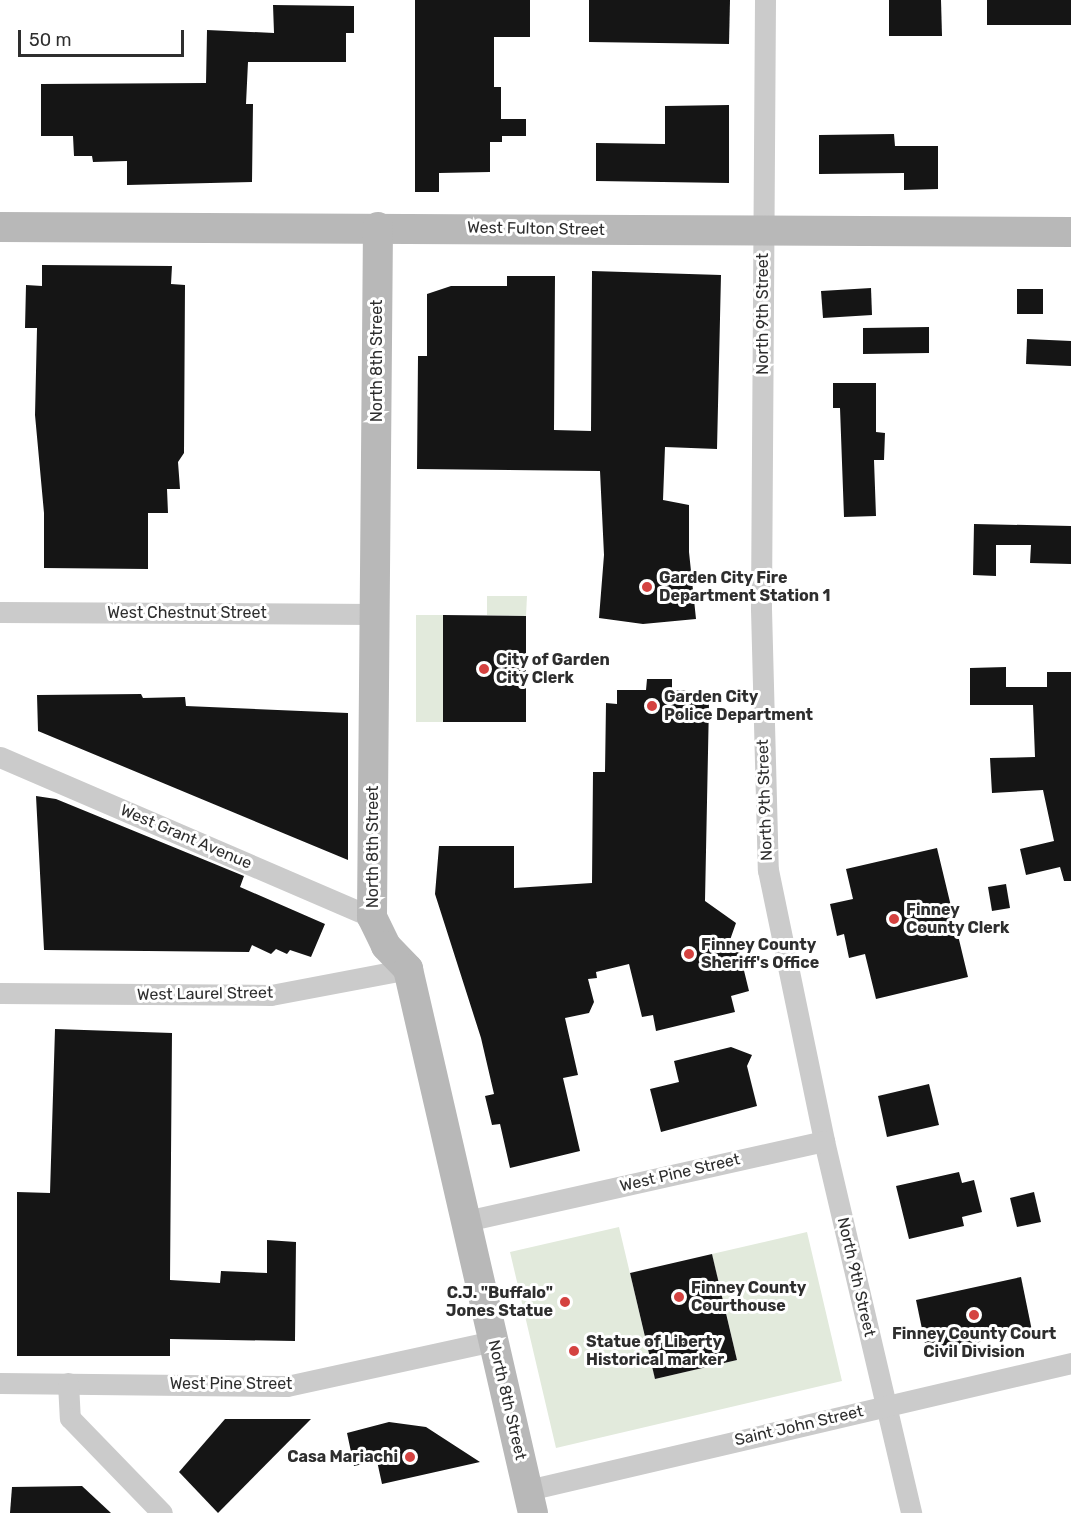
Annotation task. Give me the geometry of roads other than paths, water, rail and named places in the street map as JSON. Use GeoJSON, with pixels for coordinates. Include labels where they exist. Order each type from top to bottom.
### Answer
{"type":"FeatureCollection","features":[{"type":"Feature","properties":{"kind":"street","name":"North 9th Street"},"geometry":{"type":"LineString","coordinates":[[765,0],[761,609],[768,870],[824,1141],[911,1513]]}},
{"type":"Feature","properties":{"kind":"street","name":"West Fulton Street"},"geometry":{"type":"LineString","coordinates":[[0,227],[1071,232]]}},
{"type":"Feature","properties":{"kind":"street","name":"North 8th Street"},"geometry":{"type":"LineString","coordinates":[[378,227],[372,917],[386,946],[408,969],[531,1502]]}},
{"type":"Feature","properties":{"kind":"street","name":"West Chestnut Street"},"geometry":{"type":"LineString","coordinates":[[0,612],[375,614]]}},
{"type":"Feature","properties":{"kind":"street","name":"West Grant Avenue"},"geometry":{"type":"LineString","coordinates":[[0,757],[372,917]]}},
{"type":"Feature","properties":{"kind":"street","name":"West Laurel Street"},"geometry":{"type":"LineString","coordinates":[[0,993],[271,995],[408,969]]}},
{"type":"Feature","properties":{"kind":"street","name":"West Pine Street"},"geometry":{"type":"LineString","coordinates":[[466,1221],[824,1141]]}},
{"type":"Feature","properties":{"kind":"street","name":"West Pine Street"},"geometry":{"type":"LineString","coordinates":[[0,1383],[287,1386],[493,1341]]}},
{"type":"Feature","properties":{"kind":"street","name":"Saint John Street"},"geometry":{"type":"LineString","coordinates":[[531,1502],[886,1405],[1071,1363]]}},
{"type":"Feature","properties":{"kind":"street"},"geometry":{"type":"LineString","coordinates":[[68,1383],[70,1418],[162,1513]]}},
{"type":"Feature","properties":{"kind":"place","name":"Garden City Fire Department Station 1"},"geometry":{"type":"Point","coordinates":[647,587]}},
{"type":"Feature","properties":{"kind":"place","name":"City of Garden City Clerk"},"geometry":{"type":"Point","coordinates":[484,669]}},
{"type":"Feature","properties":{"kind":"place","name":"Garden City Police Department"},"geometry":{"type":"Point","coordinates":[652,706]}},
{"type":"Feature","properties":{"kind":"place","name":"Finney County Clerk"},"geometry":{"type":"Point","coordinates":[894,919]}},
{"type":"Feature","properties":{"kind":"place","name":"Finney County Sheriff's Office"},"geometry":{"type":"Point","coordinates":[689,954]}},
{"type":"Feature","properties":{"kind":"place","name":"Finney County Courthouse"},"geometry":{"type":"Point","coordinates":[679,1297]}},
{"type":"Feature","properties":{"kind":"place","name":"C.J. \"Buffalo\" Jones Statue"},"geometry":{"type":"Point","coordinates":[565,1302]}},
{"type":"Feature","properties":{"kind":"place","name":"Finney County Court Civil Division"},"geometry":{"type":"Point","coordinates":[974,1315]}},
{"type":"Feature","properties":{"kind":"place","name":"Statue of Liberty Historical marker"},"geometry":{"type":"Point","coordinates":[574,1351]}},
{"type":"Feature","properties":{"kind":"place","name":"Casa Mariachi"},"geometry":{"type":"Point","coordinates":[410,1457]}}]}
